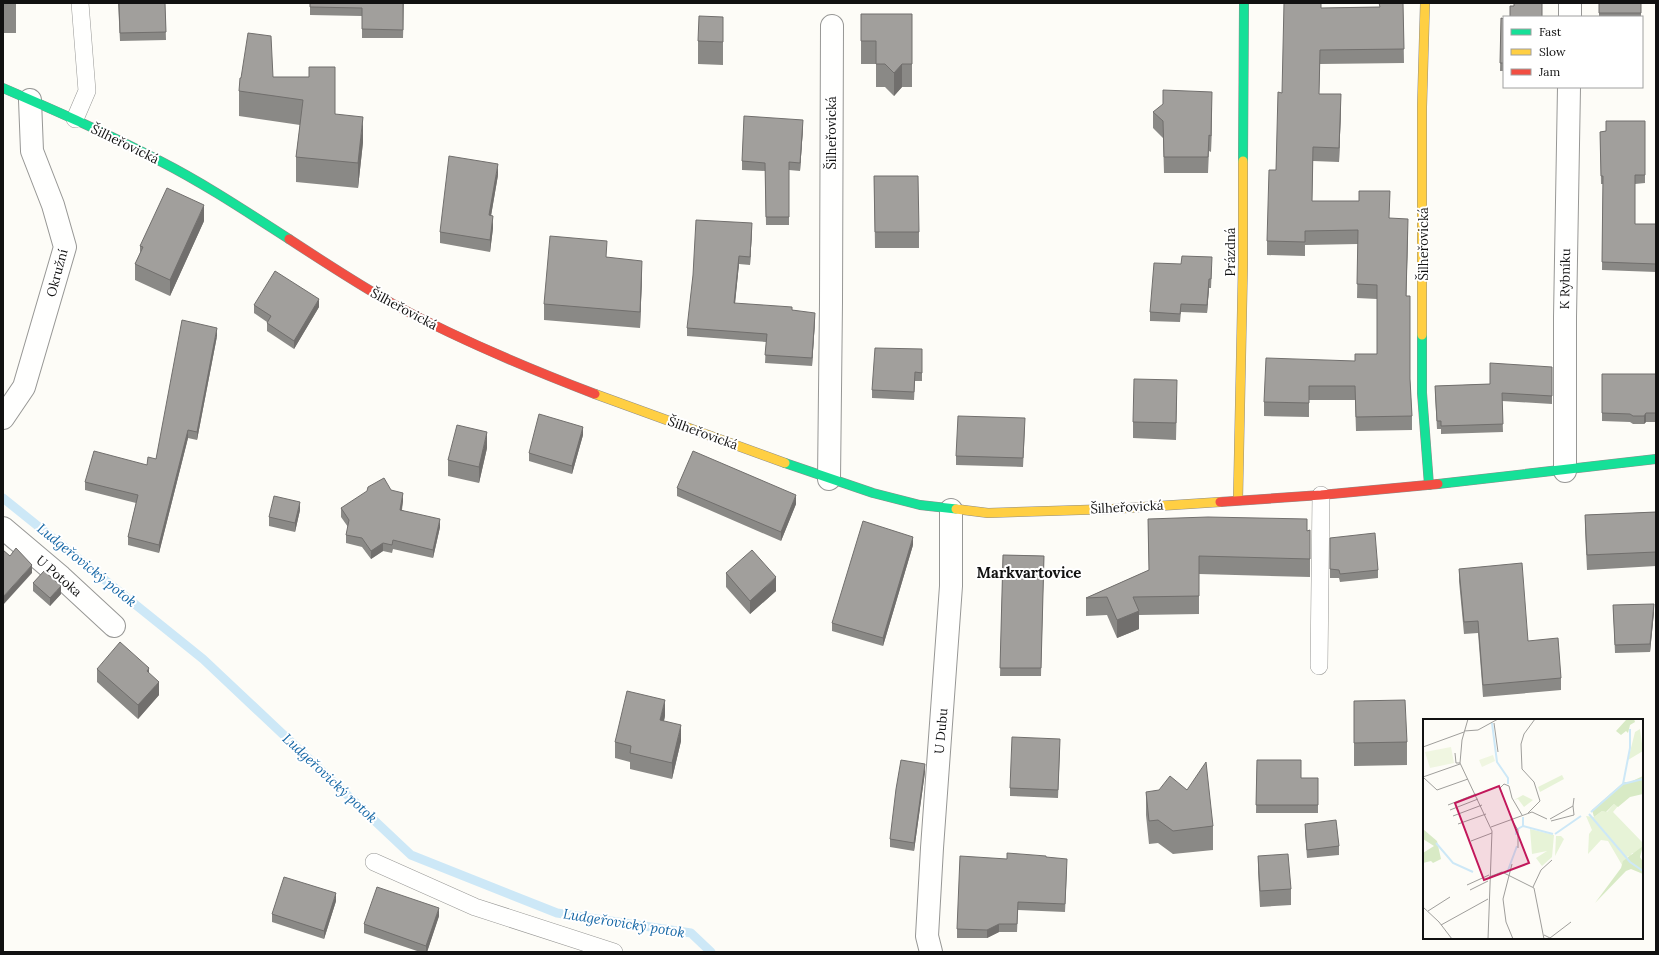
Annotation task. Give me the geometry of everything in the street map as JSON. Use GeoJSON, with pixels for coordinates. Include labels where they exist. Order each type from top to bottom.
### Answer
{"type":"FeatureCollection","features":[{"type":"Feature","properties":{"kind":"street","name":"Prázdná"},"geometry":{"type":"LineString","coordinates":[[1238,500],[1244,262],[1244,3]]}},
{"type":"Feature","properties":{"kind":"street","name":"Šilheřovická"},"geometry":{"type":"LineString","coordinates":[[1425,3],[1422,107],[1422,393],[1429,486]]}},
{"type":"Feature","properties":{"kind":"street"},"geometry":{"type":"LineString","coordinates":[[1570,3],[1570,16]]}},
{"type":"Feature","properties":{"kind":"street","name":"Šilheřovická"},"geometry":{"type":"LineString","coordinates":[[829,479],[832,26]]}},
{"type":"Feature","properties":{"kind":"street","name":"Šilheřovická"},"geometry":{"type":"LineString","coordinates":[[3,88],[75,119],[159,160],[210,189],[362,286],[419,318],[482,348],[546,376],[829,479],[873,493],[920,504],[951,510],[988,513],[1321,496],[1429,486],[1656,459]]}},
{"type":"Feature","properties":{"kind":"street","name":"K Rybníku"},"geometry":{"type":"LineString","coordinates":[[1564,470],[1568,88]]}},
{"type":"Feature","properties":{"kind":"street","name":"Okružní"},"geometry":{"type":"LineString","coordinates":[[3,418],[24,387],[65,247],[53,205],[32,151],[30,100]]}},
{"type":"Feature","properties":{"kind":"street","name":"U Dubu"},"geometry":{"type":"LineString","coordinates":[[931,952],[928,936],[932,848],[951,586],[951,510]]}},
{"type":"Feature","properties":{"kind":"street","name":"U Potoka"},"geometry":{"type":"LineString","coordinates":[[3,528],[61,577],[114,626]]}},
{"type":"Feature","properties":{"kind":"lane"},"geometry":{"type":"LineString","coordinates":[[75,119],[87,91],[80,3]]}},
{"type":"Feature","properties":{"kind":"lane"},"geometry":{"type":"LineString","coordinates":[[1320,666],[1321,496]]}},
{"type":"Feature","properties":{"kind":"lane"},"geometry":{"type":"LineString","coordinates":[[374,862],[475,907],[614,952]]}},
{"type":"Feature","properties":{"kind":"building"},"geometry":{"type":"Polygon","coordinates":[[[119,3],[165,3],[166,32],[120,33],[119,3]]]}},
{"type":"Feature","properties":{"kind":"building"},"geometry":{"type":"Polygon","coordinates":[[[310,3],[403,3],[403,30],[362,29],[362,8],[310,7],[310,3]]]}},
{"type":"Feature","properties":{"kind":"building"},"geometry":{"type":"Polygon","coordinates":[[[1284,3],[1321,3],[1321,8],[1380,7],[1379,3],[1403,3],[1404,49],[1320,50],[1319,94],[1341,94],[1339,148],[1313,147],[1312,201],[1359,201],[1359,191],[1390,191],[1389,218],[1408,219],[1406,296],[1410,296],[1410,379],[1412,416],[1356,417],[1355,386],[1309,386],[1309,403],[1264,402],[1266,358],[1355,361],[1355,354],[1377,354],[1377,285],[1357,284],[1358,230],[1305,231],[1305,242],[1267,241],[1269,170],[1276,170],[1278,92],[1282,93],[1284,3]]]}},
{"type":"Feature","properties":{"kind":"building"},"geometry":{"type":"Polygon","coordinates":[[[1514,3],[1542,3],[1542,16],[1510,16],[1510,6],[1514,6],[1514,3]]]}},
{"type":"Feature","properties":{"kind":"building"},"geometry":{"type":"Polygon","coordinates":[[[1599,3],[1641,3],[1641,13],[1599,13],[1599,3]]]}},
{"type":"Feature","properties":{"kind":"building"},"geometry":{"type":"Polygon","coordinates":[[[861,14],[912,14],[912,64],[902,64],[894,73],[885,64],[876,64],[876,41],[861,41],[861,14]]]}},
{"type":"Feature","properties":{"kind":"building"},"geometry":{"type":"Polygon","coordinates":[[[699,16],[723,17],[723,42],[698,41],[699,16]]]}},
{"type":"Feature","properties":{"kind":"building"},"geometry":{"type":"Polygon","coordinates":[[[1501,18],[1503,19],[1503,63],[1500,63],[1501,18]]]}},
{"type":"Feature","properties":{"kind":"building"},"geometry":{"type":"Polygon","coordinates":[[[248,33],[271,36],[273,77],[309,77],[309,67],[335,67],[335,114],[363,117],[358,163],[296,157],[303,100],[239,91],[248,33]]]}},
{"type":"Feature","properties":{"kind":"building"},"geometry":{"type":"Polygon","coordinates":[[[1163,90],[1212,92],[1211,136],[1209,135],[1208,157],[1164,157],[1163,121],[1153,112],[1163,104],[1163,90]]]}},
{"type":"Feature","properties":{"kind":"building"},"geometry":{"type":"Polygon","coordinates":[[[744,116],[803,120],[800,163],[789,162],[789,217],[766,217],[765,163],[742,161],[744,116]]]}},
{"type":"Feature","properties":{"kind":"building"},"geometry":{"type":"Polygon","coordinates":[[[1606,121],[1645,121],[1645,175],[1635,175],[1635,224],[1656,224],[1656,264],[1602,262],[1603,176],[1601,176],[1600,132],[1606,131],[1606,121]]]}},
{"type":"Feature","properties":{"kind":"building"},"geometry":{"type":"Polygon","coordinates":[[[449,156],[498,164],[489,215],[493,216],[490,240],[440,232],[449,156]]]}},
{"type":"Feature","properties":{"kind":"building"},"geometry":{"type":"Polygon","coordinates":[[[874,176],[918,176],[919,232],[875,232],[874,176]]]}},
{"type":"Feature","properties":{"kind":"building"},"geometry":{"type":"Polygon","coordinates":[[[167,188],[204,205],[170,280],[135,264],[143,247],[140,246],[167,188]]]}},
{"type":"Feature","properties":{"kind":"building"},"geometry":{"type":"Polygon","coordinates":[[[696,220],[752,223],[750,257],[739,256],[734,303],[792,307],[792,310],[815,313],[812,358],[765,355],[767,334],[687,328],[693,275],[696,220]]]}},
{"type":"Feature","properties":{"kind":"building"},"geometry":{"type":"Polygon","coordinates":[[[550,236],[607,241],[606,257],[642,261],[640,312],[544,304],[550,236]]]}},
{"type":"Feature","properties":{"kind":"building"},"geometry":{"type":"Polygon","coordinates":[[[1182,256],[1212,257],[1211,279],[1209,279],[1207,305],[1181,304],[1180,314],[1150,312],[1154,263],[1181,264],[1182,256]]]}},
{"type":"Feature","properties":{"kind":"building"},"geometry":{"type":"Polygon","coordinates":[[[275,271],[319,299],[294,341],[267,323],[271,316],[254,305],[275,271]]]}},
{"type":"Feature","properties":{"kind":"building"},"geometry":{"type":"Polygon","coordinates":[[[182,320],[217,328],[197,432],[188,430],[159,545],[128,537],[138,495],[85,482],[94,451],[147,465],[148,457],[156,459],[182,320]]]}},
{"type":"Feature","properties":{"kind":"building"},"geometry":{"type":"Polygon","coordinates":[[[875,348],[922,349],[922,373],[915,372],[914,392],[872,390],[875,348]]]}},
{"type":"Feature","properties":{"kind":"building"},"geometry":{"type":"Polygon","coordinates":[[[1490,363],[1552,367],[1552,396],[1502,393],[1503,424],[1441,426],[1441,421],[1437,421],[1435,386],[1490,384],[1490,363]]]}},
{"type":"Feature","properties":{"kind":"building"},"geometry":{"type":"Polygon","coordinates":[[[1602,374],[1656,374],[1656,413],[1646,413],[1644,416],[1633,416],[1630,414],[1602,413],[1602,374]]]}},
{"type":"Feature","properties":{"kind":"building"},"geometry":{"type":"Polygon","coordinates":[[[1134,379],[1177,380],[1176,423],[1133,422],[1134,379]]]}},
{"type":"Feature","properties":{"kind":"building"},"geometry":{"type":"Polygon","coordinates":[[[539,414],[583,427],[572,466],[529,453],[539,414]]]}},
{"type":"Feature","properties":{"kind":"building"},"geometry":{"type":"Polygon","coordinates":[[[958,416],[1025,418],[1023,458],[956,456],[958,416]]]}},
{"type":"Feature","properties":{"kind":"building"},"geometry":{"type":"Polygon","coordinates":[[[457,425],[487,432],[479,467],[448,460],[457,425]]]}},
{"type":"Feature","properties":{"kind":"building"},"geometry":{"type":"Polygon","coordinates":[[[693,451],[796,495],[781,532],[677,488],[693,451]]]}},
{"type":"Feature","properties":{"kind":"building"},"geometry":{"type":"Polygon","coordinates":[[[384,478],[391,490],[403,493],[400,510],[440,519],[433,550],[393,540],[392,545],[383,543],[371,551],[362,538],[346,535],[349,520],[341,508],[367,491],[368,487],[384,478]]]}},
{"type":"Feature","properties":{"kind":"building"},"geometry":{"type":"Polygon","coordinates":[[[274,496],[300,502],[295,523],[269,517],[274,496]]]}},
{"type":"Feature","properties":{"kind":"building"},"geometry":{"type":"Polygon","coordinates":[[[1656,512],[1656,552],[1587,555],[1585,515],[1656,512]]]}},
{"type":"Feature","properties":{"kind":"building"},"geometry":{"type":"Polygon","coordinates":[[[1208,517],[1307,519],[1307,531],[1310,530],[1310,559],[1199,556],[1199,596],[1133,597],[1139,611],[1117,620],[1107,597],[1086,598],[1149,570],[1148,519],[1208,517]]]}},
{"type":"Feature","properties":{"kind":"building"},"geometry":{"type":"Polygon","coordinates":[[[863,521],[913,537],[883,638],[832,623],[863,521]]]}},
{"type":"Feature","properties":{"kind":"building"},"geometry":{"type":"Polygon","coordinates":[[[1375,533],[1378,570],[1340,574],[1339,570],[1330,569],[1330,538],[1375,533]]]}},
{"type":"Feature","properties":{"kind":"building"},"geometry":{"type":"Polygon","coordinates":[[[16,548],[32,565],[3,597],[3,550],[10,556],[16,548]]]}},
{"type":"Feature","properties":{"kind":"building"},"geometry":{"type":"Polygon","coordinates":[[[752,550],[776,577],[750,601],[726,573],[752,550]]]}},
{"type":"Feature","properties":{"kind":"building"},"geometry":{"type":"Polygon","coordinates":[[[1003,555],[1044,556],[1041,668],[1000,668],[1003,555]]]}},
{"type":"Feature","properties":{"kind":"building"},"geometry":{"type":"Polygon","coordinates":[[[1522,563],[1528,641],[1558,638],[1561,678],[1483,685],[1478,621],[1464,622],[1459,569],[1522,563]]]}},
{"type":"Feature","properties":{"kind":"building"},"geometry":{"type":"Polygon","coordinates":[[[44,571],[61,586],[50,598],[33,583],[44,571]]]}},
{"type":"Feature","properties":{"kind":"building"},"geometry":{"type":"Polygon","coordinates":[[[1654,604],[1650,644],[1615,645],[1613,605],[1654,604]]]}},
{"type":"Feature","properties":{"kind":"building"},"geometry":{"type":"Polygon","coordinates":[[[120,642],[149,668],[147,671],[159,682],[138,705],[97,669],[120,642]]]}},
{"type":"Feature","properties":{"kind":"building"},"geometry":{"type":"Polygon","coordinates":[[[627,691],[665,700],[660,720],[681,725],[672,763],[630,753],[631,746],[615,742],[627,691]]]}},
{"type":"Feature","properties":{"kind":"building"},"geometry":{"type":"Polygon","coordinates":[[[1405,700],[1407,742],[1354,743],[1354,701],[1405,700]]]}},
{"type":"Feature","properties":{"kind":"building"},"geometry":{"type":"Polygon","coordinates":[[[1012,737],[1060,739],[1058,790],[1010,788],[1012,737]]]}},
{"type":"Feature","properties":{"kind":"building"},"geometry":{"type":"Polygon","coordinates":[[[901,760],[925,764],[914,843],[890,839],[901,760]]]}},
{"type":"Feature","properties":{"kind":"building"},"geometry":{"type":"Polygon","coordinates":[[[1257,760],[1301,760],[1301,778],[1318,778],[1318,805],[1256,805],[1257,760]]]}},
{"type":"Feature","properties":{"kind":"building"},"geometry":{"type":"Polygon","coordinates":[[[1206,762],[1213,826],[1173,831],[1158,820],[1149,821],[1146,792],[1159,790],[1170,776],[1187,790],[1206,762]]]}},
{"type":"Feature","properties":{"kind":"building"},"geometry":{"type":"Polygon","coordinates":[[[1336,820],[1339,846],[1307,850],[1305,824],[1336,820]]]}},
{"type":"Feature","properties":{"kind":"building"},"geometry":{"type":"Polygon","coordinates":[[[1007,853],[1067,859],[1065,904],[1018,902],[1017,924],[999,924],[987,930],[957,929],[960,856],[1007,859],[1007,853]]]}},
{"type":"Feature","properties":{"kind":"building"},"geometry":{"type":"Polygon","coordinates":[[[1288,854],[1291,889],[1260,891],[1258,856],[1288,854]]]}},
{"type":"Feature","properties":{"kind":"building"},"geometry":{"type":"Polygon","coordinates":[[[284,877],[336,893],[324,931],[272,914],[284,877]]]}},
{"type":"Feature","properties":{"kind":"building"},"geometry":{"type":"Polygon","coordinates":[[[377,887],[439,908],[426,946],[364,924],[377,887]]]}},
{"type":"Feature","properties":{"kind":"waterway","name":"Ludgeřovický potok"},"geometry":{"type":"LineString","coordinates":[[3,498],[203,659],[411,855],[557,913],[691,933],[711,952]]}},
{"type":"Feature","properties":{"kind":"traffic: fast"},"geometry":{"type":"LineString","coordinates":[[1243,161],[1244,3]]}},
{"type":"Feature","properties":{"kind":"traffic: fast"},"geometry":{"type":"LineString","coordinates":[[3,88],[102,132],[160,161],[210,189],[289,239]]}},
{"type":"Feature","properties":{"kind":"traffic: fast"},"geometry":{"type":"LineString","coordinates":[[1422,335],[1422,393],[1429,485]]}},
{"type":"Feature","properties":{"kind":"traffic: fast"},"geometry":{"type":"LineString","coordinates":[[1438,484],[1656,459]]}},
{"type":"Feature","properties":{"kind":"traffic: fast"},"geometry":{"type":"LineString","coordinates":[[785,463],[873,493],[920,505],[956,509]]}},
{"type":"Feature","properties":{"kind":"traffic: slow"},"geometry":{"type":"LineString","coordinates":[[1422,335],[1422,107],[1425,3]]}},
{"type":"Feature","properties":{"kind":"traffic: slow"},"geometry":{"type":"LineString","coordinates":[[1238,500],[1243,262],[1243,161]]}},
{"type":"Feature","properties":{"kind":"traffic: slow"},"geometry":{"type":"LineString","coordinates":[[595,394],[785,463]]}},
{"type":"Feature","properties":{"kind":"traffic: slow"},"geometry":{"type":"LineString","coordinates":[[956,509],[988,513],[1112,509],[1220,502]]}},
{"type":"Feature","properties":{"kind":"traffic: jam"},"geometry":{"type":"LineString","coordinates":[[289,239],[328,265],[419,318],[494,353],[595,394]]}},
{"type":"Feature","properties":{"kind":"traffic: jam"},"geometry":{"type":"LineString","coordinates":[[1220,502],[1321,495],[1438,484]]}},
{"type":"Feature","properties":{"kind":"district","name":"Markvartovice"},"geometry":{"type":"Point","coordinates":[1029,572]}}]}
